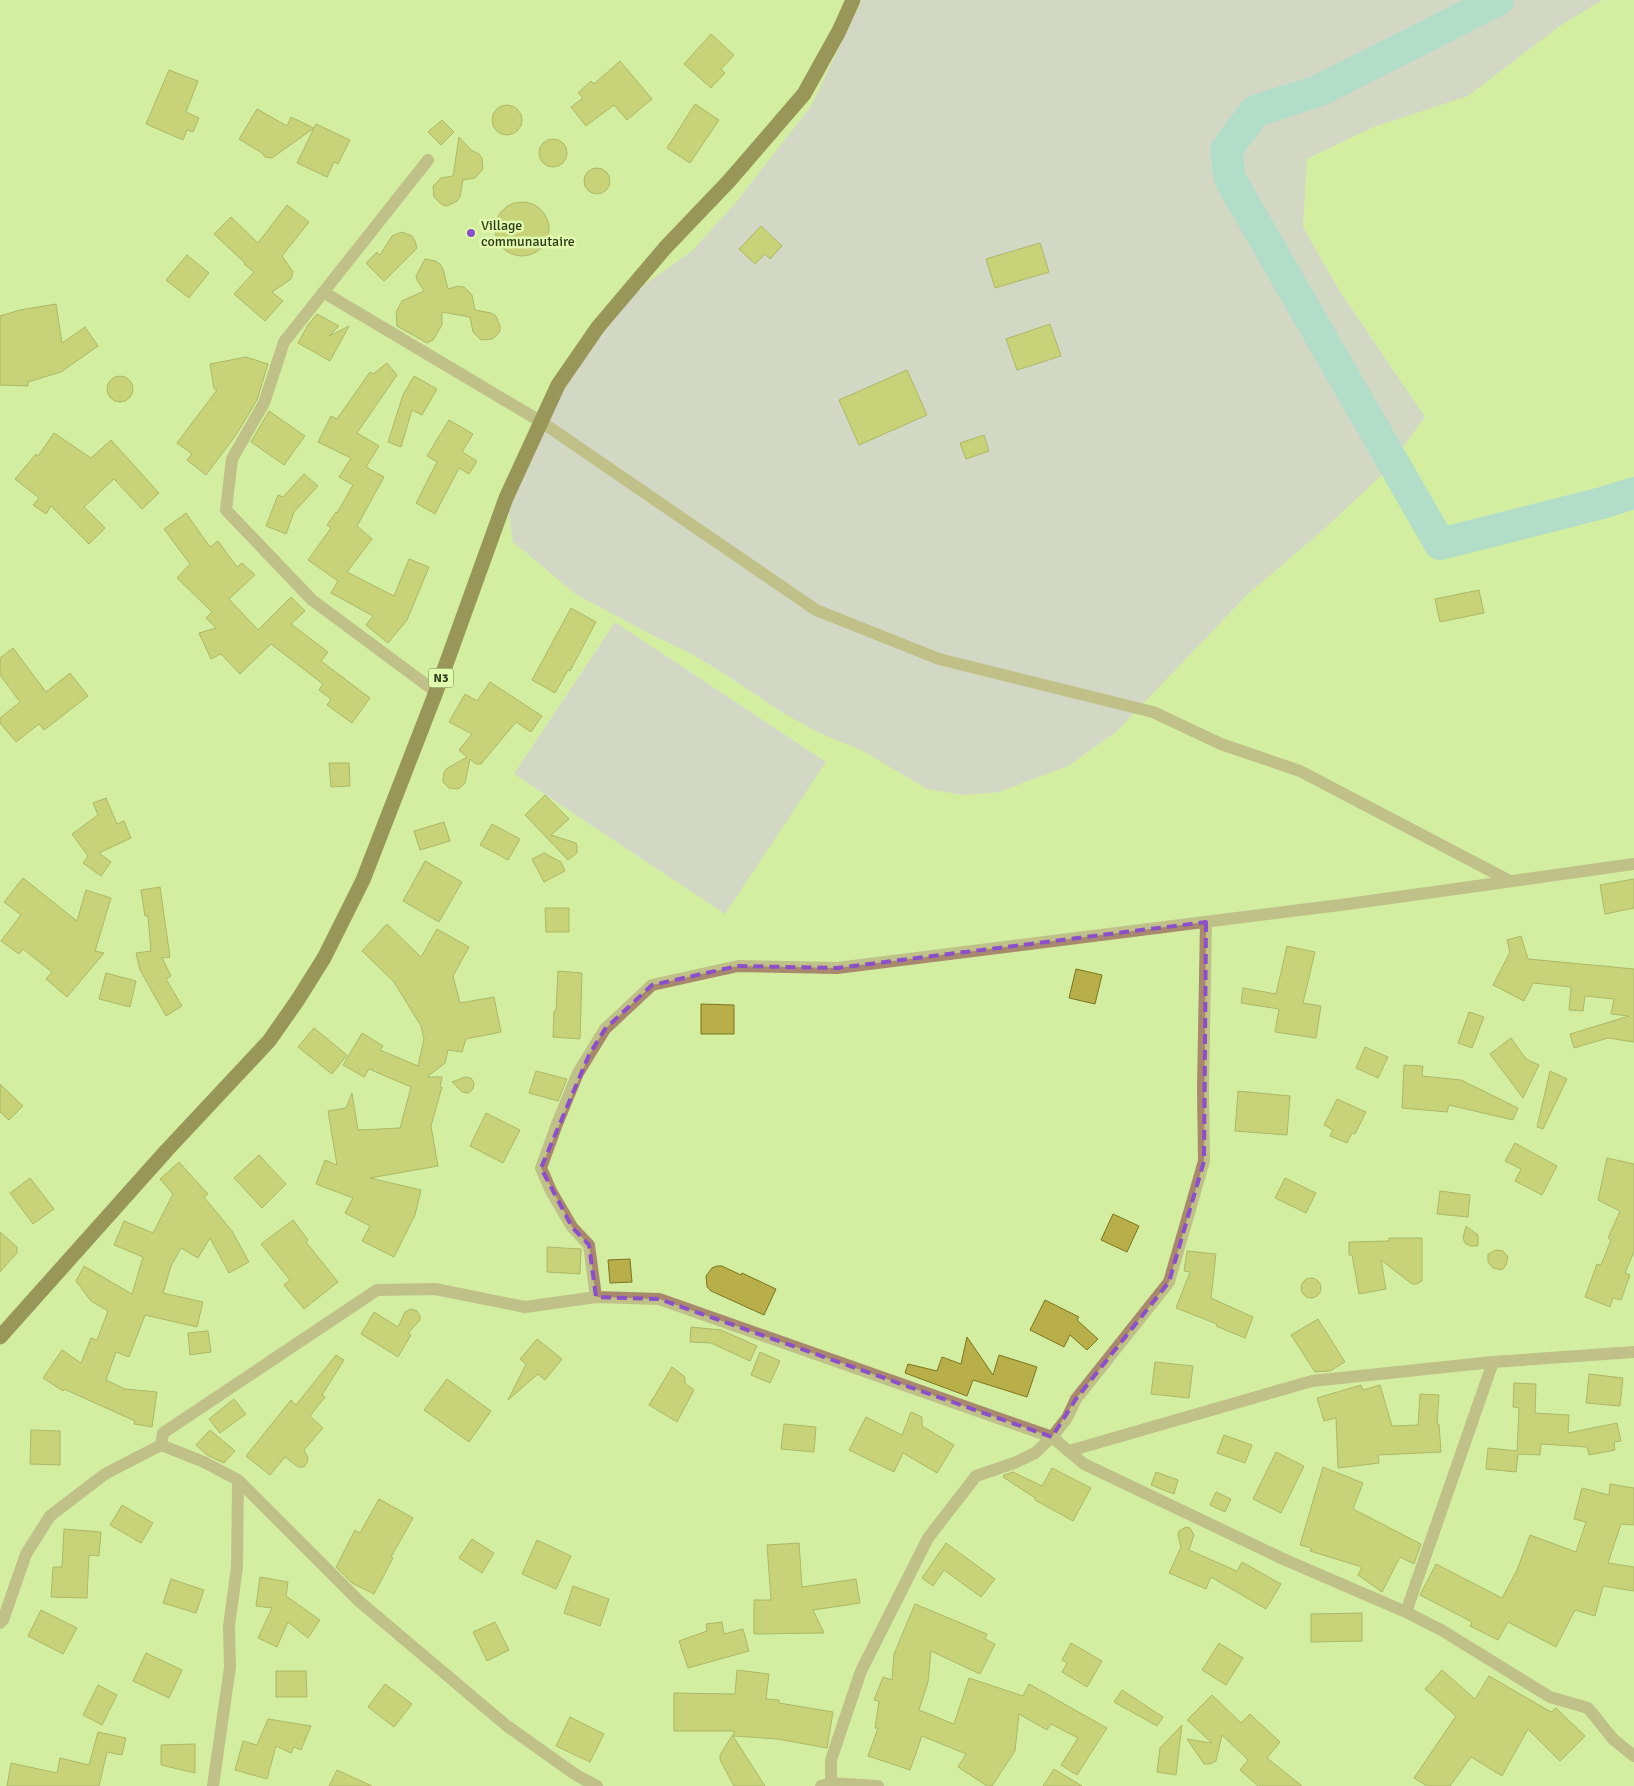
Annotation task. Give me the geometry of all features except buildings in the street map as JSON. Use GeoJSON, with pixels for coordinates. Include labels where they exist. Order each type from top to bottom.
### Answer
{"type":"FeatureCollection","features":[{"type":"Feature","properties":{"kind":"highway","name":"N3"},"geometry":{"type":"LineString","coordinates":[[0,1337],[160,1157],[269,1041],[298,1002],[324,958],[363,880],[436,692],[506,498],[558,385],[598,327],[665,248],[729,182],[804,94],[854,0]]}},
{"type":"Feature","properties":{"kind":"street"},"geometry":{"type":"LineString","coordinates":[[428,160],[284,342],[264,403],[232,459],[226,510],[312,600],[436,692]]}},
{"type":"Feature","properties":{"kind":"street"},"geometry":{"type":"LineString","coordinates":[[323,292],[540,421],[816,610],[939,659],[1153,712],[1221,744],[1300,771],[1510,882]]}},
{"type":"Feature","properties":{"kind":"street"},"geometry":{"type":"LineString","coordinates":[[596,1297],[589,1245],[572,1227],[551,1191],[541,1168],[578,1073],[605,1029],[652,985],[738,966],[837,968],[1206,922],[1634,864]]}},
{"type":"Feature","properties":{"kind":"street"},"geometry":{"type":"LineString","coordinates":[[878,1786],[826,1784],[831,1760],[860,1671],[928,1538],[976,1476],[1014,1463],[1035,1453],[1052,1437],[1067,1418],[1076,1399],[1169,1282],[1204,1161],[1203,1088],[1206,922]]}},
{"type":"Feature","properties":{"kind":"street"},"geometry":{"type":"LineString","coordinates":[[161,1445],[163,1433],[377,1290],[435,1289],[525,1307],[596,1297],[659,1299],[1052,1437],[1084,1464],[1281,1558],[1406,1612],[1443,1631],[1550,1697],[1588,1708],[1613,1739],[1634,1756]]}},
{"type":"Feature","properties":{"kind":"street"},"geometry":{"type":"LineString","coordinates":[[1069,1451],[1312,1381],[1493,1362],[1634,1352]]}},
{"type":"Feature","properties":{"kind":"street"},"geometry":{"type":"LineString","coordinates":[[1406,1612],[1493,1362]]}},
{"type":"Feature","properties":{"kind":"street"},"geometry":{"type":"LineString","coordinates":[[0,1623],[3,1620],[26,1554],[50,1516],[106,1474],[161,1445],[204,1462],[238,1480],[360,1602],[507,1726],[576,1775],[597,1786]]}},
{"type":"Feature","properties":{"kind":"street"},"geometry":{"type":"LineString","coordinates":[[213,1786],[230,1667],[229,1626],[237,1567],[238,1480]]}},
{"type":"Feature","properties":{"kind":"highlighted area"},"geometry":{"type":"Polygon","coordinates":[[[1206,922],[1204,1161],[1169,1282],[1076,1399],[1052,1437],[659,1299],[596,1297],[589,1245],[572,1227],[541,1168],[589,1055],[605,1029],[652,985],[738,966],[837,968],[1206,922]]]}},
{"type":"Feature","properties":{"kind":"shaded area"},"geometry":{"type":"Polygon","coordinates":[[[862,0],[1602,0],[1560,26],[1468,96],[1371,128],[1307,159],[1303,227],[1339,290],[1425,417],[1384,473],[1322,531],[1248,594],[1117,731],[1068,766],[999,792],[964,795],[927,789],[863,751],[815,731],[780,711],[692,654],[577,595],[513,542],[507,500],[522,452],[605,326],[644,285],[693,250],[737,201],[811,106],[862,0]]]}},
{"type":"Feature","properties":{"kind":"shaded area"},"geometry":{"type":"Polygon","coordinates":[[[615,622],[826,762],[725,914],[514,774],[615,622]]]}},
{"type":"Feature","properties":{"kind":"waterway"},"geometry":{"type":"LineString","coordinates":[[1498,0],[1318,91],[1255,111],[1226,150],[1230,179],[1440,544],[1602,503],[1634,493]]}},
{"type":"Feature","properties":{"kind":"place","name":"Village communautaire"},"geometry":{"type":"Point","coordinates":[471,233]}}]}
